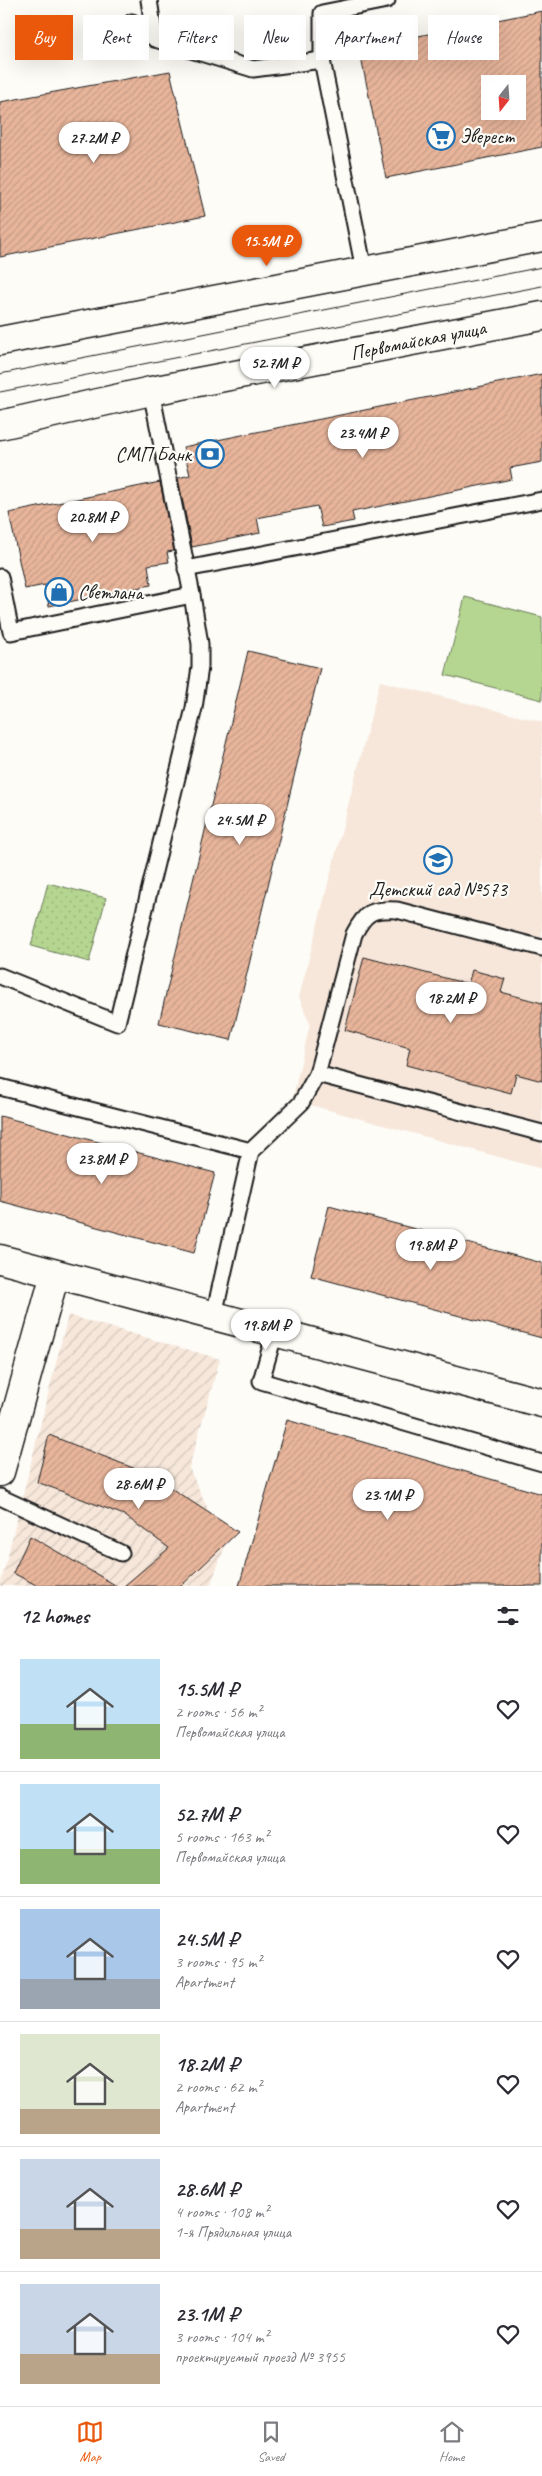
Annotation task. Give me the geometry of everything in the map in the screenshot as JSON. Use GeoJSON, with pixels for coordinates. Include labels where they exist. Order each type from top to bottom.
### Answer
{"type":"FeatureCollection","features":[{"type":"Feature","properties":{"kind":"main road"},"geometry":{"type":"LineString","coordinates":[[0,342],[542,236]]}},
{"type":"Feature","properties":{"kind":"main road","name":"Первомайская улица"},"geometry":{"type":"LineString","coordinates":[[0,425],[151,391],[542,316]]}},
{"type":"Feature","properties":{"kind":"main road"},"geometry":{"type":"LineString","coordinates":[[0,1259],[542,1404]]}},
{"type":"Feature","properties":{"kind":"main road"},"geometry":{"type":"LineString","coordinates":[[0,1472],[55,1274]]}},
{"type":"Feature","properties":{"kind":"lane"},"geometry":{"type":"LineString","coordinates":[[149,0],[155,39]]}},
{"type":"Feature","properties":{"kind":"lane"},"geometry":{"type":"LineString","coordinates":[[323,6],[387,0]]}},
{"type":"Feature","properties":{"kind":"lane"},"geometry":{"type":"LineString","coordinates":[[149,35],[155,39],[253,69],[322,60],[364,270]]}},
{"type":"Feature","properties":{"kind":"lane"},"geometry":{"type":"LineString","coordinates":[[0,976],[117,1023],[194,708],[200,667],[200,652],[192,595],[151,391]]}},
{"type":"Feature","properties":{"kind":"lane"},"geometry":{"type":"LineString","coordinates":[[186,569],[542,500]]}},
{"type":"Feature","properties":{"kind":"lane"},"geometry":{"type":"LineString","coordinates":[[1,584],[11,632],[192,595]]}},
{"type":"Feature","properties":{"kind":"lane"},"geometry":{"type":"LineString","coordinates":[[214,1315],[251,1152],[301,1103],[317,1074],[354,934],[363,917],[378,909],[397,910],[542,948]]}},
{"type":"Feature","properties":{"kind":"lane"},"geometry":{"type":"LineString","coordinates":[[317,1074],[542,1133]]}},
{"type":"Feature","properties":{"kind":"lane"},"geometry":{"type":"LineString","coordinates":[[0,1087],[251,1152]]}},
{"type":"Feature","properties":{"kind":"lane"},"geometry":{"type":"LineString","coordinates":[[275,1332],[261,1381],[542,1464]]}},
{"type":"Feature","properties":{"kind":"lane"},"geometry":{"type":"LineString","coordinates":[[0,1497],[121,1553]]}},
{"type":"Feature","properties":{"kind":"shaded area","name":"Детский сад №573"},"geometry":{"type":"Polygon","coordinates":[[[380,681],[542,722],[542,1169],[292,1100],[310,1024],[299,997],[380,681]]]}},
{"type":"Feature","properties":{"kind":"shaded area"},"geometry":{"type":"Polygon","coordinates":[[[68,1315],[220,1359],[189,1468],[225,1546],[210,1586],[0,1586],[68,1315]]]}},
{"type":"Feature","properties":{"kind":"green space"},"geometry":{"type":"Polygon","coordinates":[[[465,597],[542,617],[542,700],[445,675],[465,597]]]}},
{"type":"Feature","properties":{"kind":"green space"},"geometry":{"type":"Polygon","coordinates":[[[48,883],[106,898],[89,962],[31,946],[48,883]]]}},
{"type":"Feature","properties":{"kind":"building"},"geometry":{"type":"Polygon","coordinates":[[[542,11],[542,147],[386,178],[361,60],[418,60],[418,36],[428,34],[428,60],[499,60],[499,20],[542,11]]]}},
{"type":"Feature","properties":{"kind":"building"},"geometry":{"type":"Polygon","coordinates":[[[170,71],[205,216],[0,257],[0,102],[170,71]]]}},
{"type":"Feature","properties":{"kind":"building"},"geometry":{"type":"Polygon","coordinates":[[[542,374],[542,462],[510,468],[512,479],[352,512],[354,521],[322,527],[317,506],[257,518],[260,533],[192,547],[178,478],[190,475],[183,447],[542,374]]]}},
{"type":"Feature","properties":{"kind":"building"},"geometry":{"type":"Polygon","coordinates":[[[160,482],[174,551],[167,552],[169,562],[148,565],[151,585],[49,606],[45,585],[25,589],[9,513],[160,482]]]}},
{"type":"Feature","properties":{"kind":"building"},"geometry":{"type":"Polygon","coordinates":[[[248,651],[320,668],[231,1040],[159,1023],[248,651]]]}},
{"type":"Feature","properties":{"kind":"building"},"geometry":{"type":"Polygon","coordinates":[[[364,957],[468,984],[472,970],[505,979],[501,992],[542,1003],[542,1081],[516,1074],[511,1093],[406,1065],[410,1048],[345,1030],[364,957]]]}},
{"type":"Feature","properties":{"kind":"building"},"geometry":{"type":"Polygon","coordinates":[[[0,1116],[215,1173],[194,1253],[0,1201],[0,1116]]]}},
{"type":"Feature","properties":{"kind":"building"},"geometry":{"type":"Polygon","coordinates":[[[329,1206],[542,1263],[542,1338],[311,1276],[329,1206]]]}},
{"type":"Feature","properties":{"kind":"building"},"geometry":{"type":"Polygon","coordinates":[[[287,1420],[542,1494],[542,1586],[239,1586],[287,1420]]]}},
{"type":"Feature","properties":{"kind":"building"},"geometry":{"type":"Polygon","coordinates":[[[49,1435],[151,1475],[238,1532],[181,1586],[124,1586],[169,1548],[124,1515],[37,1482],[49,1435]]]}},
{"type":"Feature","properties":{"kind":"building"},"geometry":{"type":"Polygon","coordinates":[[[30,1536],[117,1586],[38,1586],[13,1573],[30,1536]]]}},
{"type":"Feature","properties":{"kind":"tram line"},"geometry":{"type":"LineString","coordinates":[[0,374],[542,267]]}},
{"type":"Feature","properties":{"kind":"tram line"},"geometry":{"type":"LineString","coordinates":[[0,392],[542,286]]}},
{"type":"Feature","properties":{"kind":"place","name":"Эверест"},"geometry":{"type":"Point","coordinates":[441,136]}},
{"type":"Feature","properties":{"kind":"place","name":"СМП Банк"},"geometry":{"type":"Point","coordinates":[210,454]}},
{"type":"Feature","properties":{"kind":"place","name":"Светлана"},"geometry":{"type":"Point","coordinates":[59,592]}},
{"type":"Feature","properties":{"kind":"place","name":"Детский сад №573"},"geometry":{"type":"Point","coordinates":[438,860]}}]}
